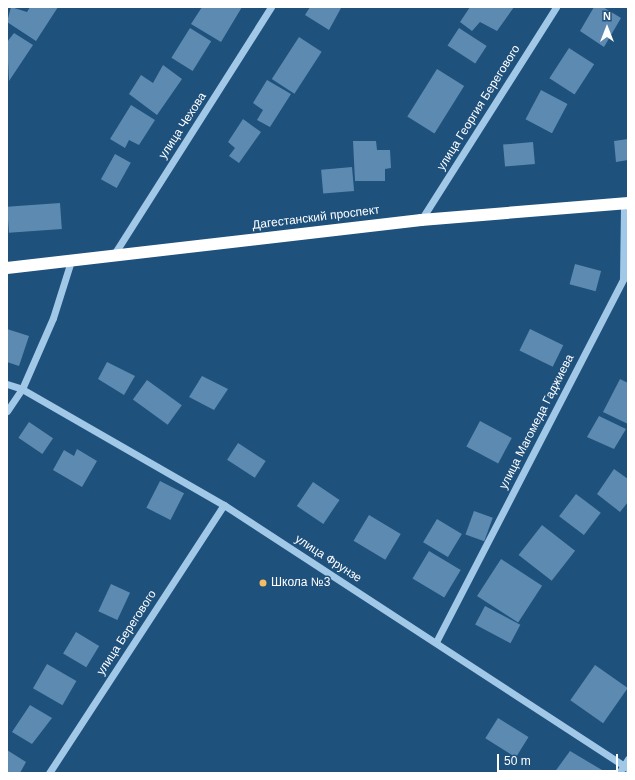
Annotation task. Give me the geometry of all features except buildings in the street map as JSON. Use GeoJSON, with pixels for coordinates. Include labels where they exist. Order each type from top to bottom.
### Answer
{"type":"FeatureCollection","features":[{"type":"Feature","properties":{"kind":"highway","name":"Дагестанский проспект"},"geometry":{"type":"LineString","coordinates":[[7,268],[421,220],[626,203]]}},
{"type":"Feature","properties":{"kind":"street","name":"улица Чехова"},"geometry":{"type":"LineString","coordinates":[[112,256],[272,7]]}},
{"type":"Feature","properties":{"kind":"street","name":"улица Георгия Берегового"},"geometry":{"type":"LineString","coordinates":[[421,220],[556,7]]}},
{"type":"Feature","properties":{"kind":"street","name":"улица Магомеда Гаджиева"},"geometry":{"type":"LineString","coordinates":[[436,642],[623,279],[626,203]]}},
{"type":"Feature","properties":{"kind":"street"},"geometry":{"type":"LineString","coordinates":[[7,411],[22,388],[53,318],[71,261]]}},
{"type":"Feature","properties":{"kind":"street","name":"улица Фрунзе"},"geometry":{"type":"LineString","coordinates":[[7,384],[22,388],[224,505],[626,767]]}},
{"type":"Feature","properties":{"kind":"street","name":"улица Берегового"},"geometry":{"type":"LineString","coordinates":[[49,773],[224,505]]}},
{"type":"Feature","properties":{"kind":"street"},"geometry":{"type":"LineString","coordinates":[[619,773],[626,767],[628,759]]}},
{"type":"Feature","properties":{"kind":"place","name":"Школа №3"},"geometry":{"type":"Point","coordinates":[263,583]}}]}
